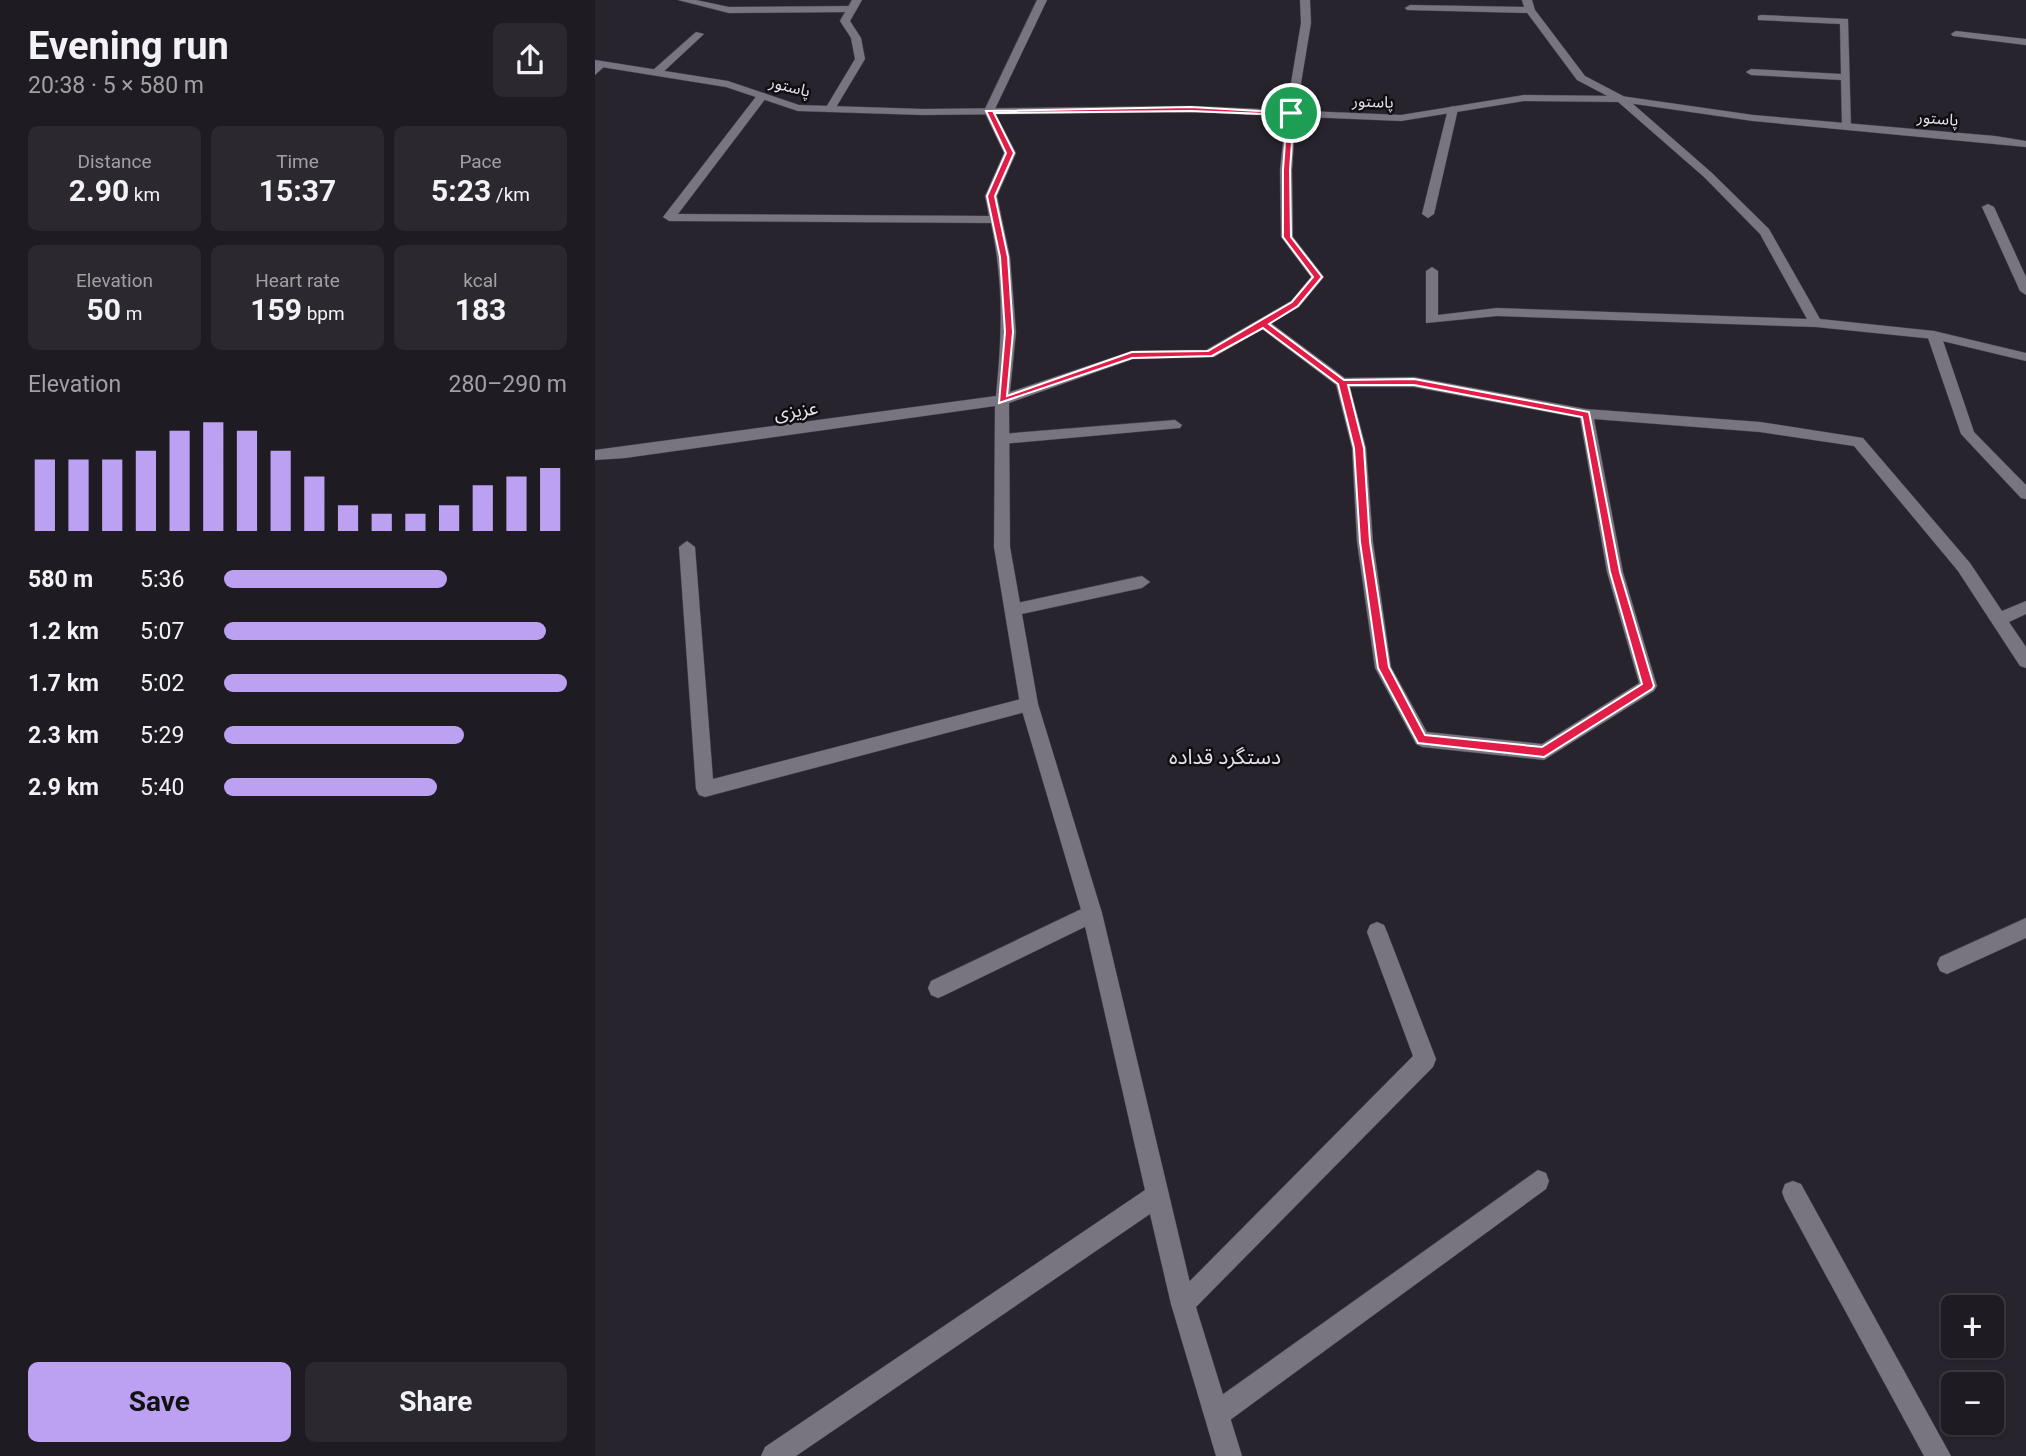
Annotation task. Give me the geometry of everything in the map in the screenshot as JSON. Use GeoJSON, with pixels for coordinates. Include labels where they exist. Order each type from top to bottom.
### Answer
{"type":"FeatureCollection","features":[{"type":"Feature","properties":{"kind":"street"},"geometry":{"type":"LineString","coordinates":[[683,0],[729,10],[854,4]]}},
{"type":"Feature","properties":{"kind":"street"},"geometry":{"type":"LineString","coordinates":[[1042,0],[989,111],[1010,153],[991,196],[1004,257],[1009,332],[1002,401],[1002,547],[1029,704],[1092,913],[1183,1304],[1229,1456]]}},
{"type":"Feature","properties":{"kind":"street"},"geometry":{"type":"LineString","coordinates":[[1291,113],[1306,23],[1305,0]]}},
{"type":"Feature","properties":{"kind":"street"},"geometry":{"type":"LineString","coordinates":[[830,109],[860,59],[856,38],[845,21],[854,4]]}},
{"type":"Feature","properties":{"kind":"street"},"geometry":{"type":"LineString","coordinates":[[1410,8],[1528,5],[1581,78],[1621,99],[1708,175],[1765,232],[1815,323]]}},
{"type":"Feature","properties":{"kind":"street"},"geometry":{"type":"LineString","coordinates":[[1761,18],[1845,21],[1847,126]]}},
{"type":"Feature","properties":{"kind":"street"},"geometry":{"type":"LineString","coordinates":[[656,73],[699,34]]}},
{"type":"Feature","properties":{"kind":"street"},"geometry":{"type":"LineString","coordinates":[[1956,34],[2026,42]]}},
{"type":"Feature","properties":{"kind":"street","name":"پاستور"},"geometry":{"type":"LineString","coordinates":[[597,67],[728,84],[798,108],[989,111],[1191,109],[1401,118],[1524,98],[1621,99],[1753,118],[2026,144]]}},
{"type":"Feature","properties":{"kind":"street"},"geometry":{"type":"LineString","coordinates":[[1751,72],[1846,77]]}},
{"type":"Feature","properties":{"kind":"street"},"geometry":{"type":"LineString","coordinates":[[762,96],[669,218],[996,220]]}},
{"type":"Feature","properties":{"kind":"street"},"geometry":{"type":"LineString","coordinates":[[1428,214],[1453,109]]}},
{"type":"Feature","properties":{"kind":"street","name":"عزیزی"},"geometry":{"type":"LineString","coordinates":[[595,455],[638,452],[1002,401],[1132,355],[1209,354],[1295,304],[1318,277],[1287,237],[1286,170],[1291,113]]}},
{"type":"Feature","properties":{"kind":"street"},"geometry":{"type":"LineString","coordinates":[[1988,206],[2026,291]]}},
{"type":"Feature","properties":{"kind":"street"},"geometry":{"type":"LineString","coordinates":[[1432,271],[1431,320],[1497,312],[1815,323],[1934,335],[2026,357]]}},
{"type":"Feature","properties":{"kind":"street"},"geometry":{"type":"LineString","coordinates":[[1263,324],[1342,383],[1414,382],[1586,414],[1760,427],[1858,442],[1964,567],[2026,661]]}},
{"type":"Feature","properties":{"kind":"street"},"geometry":{"type":"LineString","coordinates":[[1934,335],[1968,434],[2026,494]]}},
{"type":"Feature","properties":{"kind":"street"},"geometry":{"type":"LineString","coordinates":[[1342,383],[1359,448],[1365,542],[1383,668],[1422,739],[1544,752],[1648,686],[1615,572],[1586,414]]}},
{"type":"Feature","properties":{"kind":"street"},"geometry":{"type":"LineString","coordinates":[[1002,439],[1175,425]]}},
{"type":"Feature","properties":{"kind":"street"},"geometry":{"type":"LineString","coordinates":[[687,547],[705,789],[1029,704]]}},
{"type":"Feature","properties":{"kind":"street"},"geometry":{"type":"LineString","coordinates":[[1013,610],[1142,582]]}},
{"type":"Feature","properties":{"kind":"street"},"geometry":{"type":"LineString","coordinates":[[1999,620],[2026,607]]}},
{"type":"Feature","properties":{"kind":"street"},"geometry":{"type":"LineString","coordinates":[[938,988],[1092,913]]}},
{"type":"Feature","properties":{"kind":"street"},"geometry":{"type":"LineString","coordinates":[[1947,964],[2026,928]]}},
{"type":"Feature","properties":{"kind":"street"},"geometry":{"type":"LineString","coordinates":[[1183,1304],[1425,1059],[1377,932]]}},
{"type":"Feature","properties":{"kind":"street"},"geometry":{"type":"LineString","coordinates":[[1217,1414],[1538,1181]]}},
{"type":"Feature","properties":{"kind":"street"},"geometry":{"type":"LineString","coordinates":[[1793,1192],[1938,1456]]}},
{"type":"Feature","properties":{"kind":"street"},"geometry":{"type":"LineString","coordinates":[[774,1456],[1158,1195]]}},
{"type":"Feature","properties":{"kind":"district","name":"دستگرد قداده"},"geometry":{"type":"Point","coordinates":[1225,757]}},
{"type":"Feature","properties":{"kind":"route"},"geometry":{"type":"LineString","coordinates":[[1291,113],[1191,109],[989,111],[1010,153],[991,196],[1004,257],[1009,332],[1002,401],[1070,374],[1132,355],[1209,354],[1263,324],[1342,383],[1359,448],[1365,542],[1383,668],[1422,739],[1544,752],[1648,686],[1615,572],[1586,414],[1414,382],[1342,383],[1263,324],[1295,304],[1318,277],[1287,237],[1286,170],[1291,113]]}}]}
